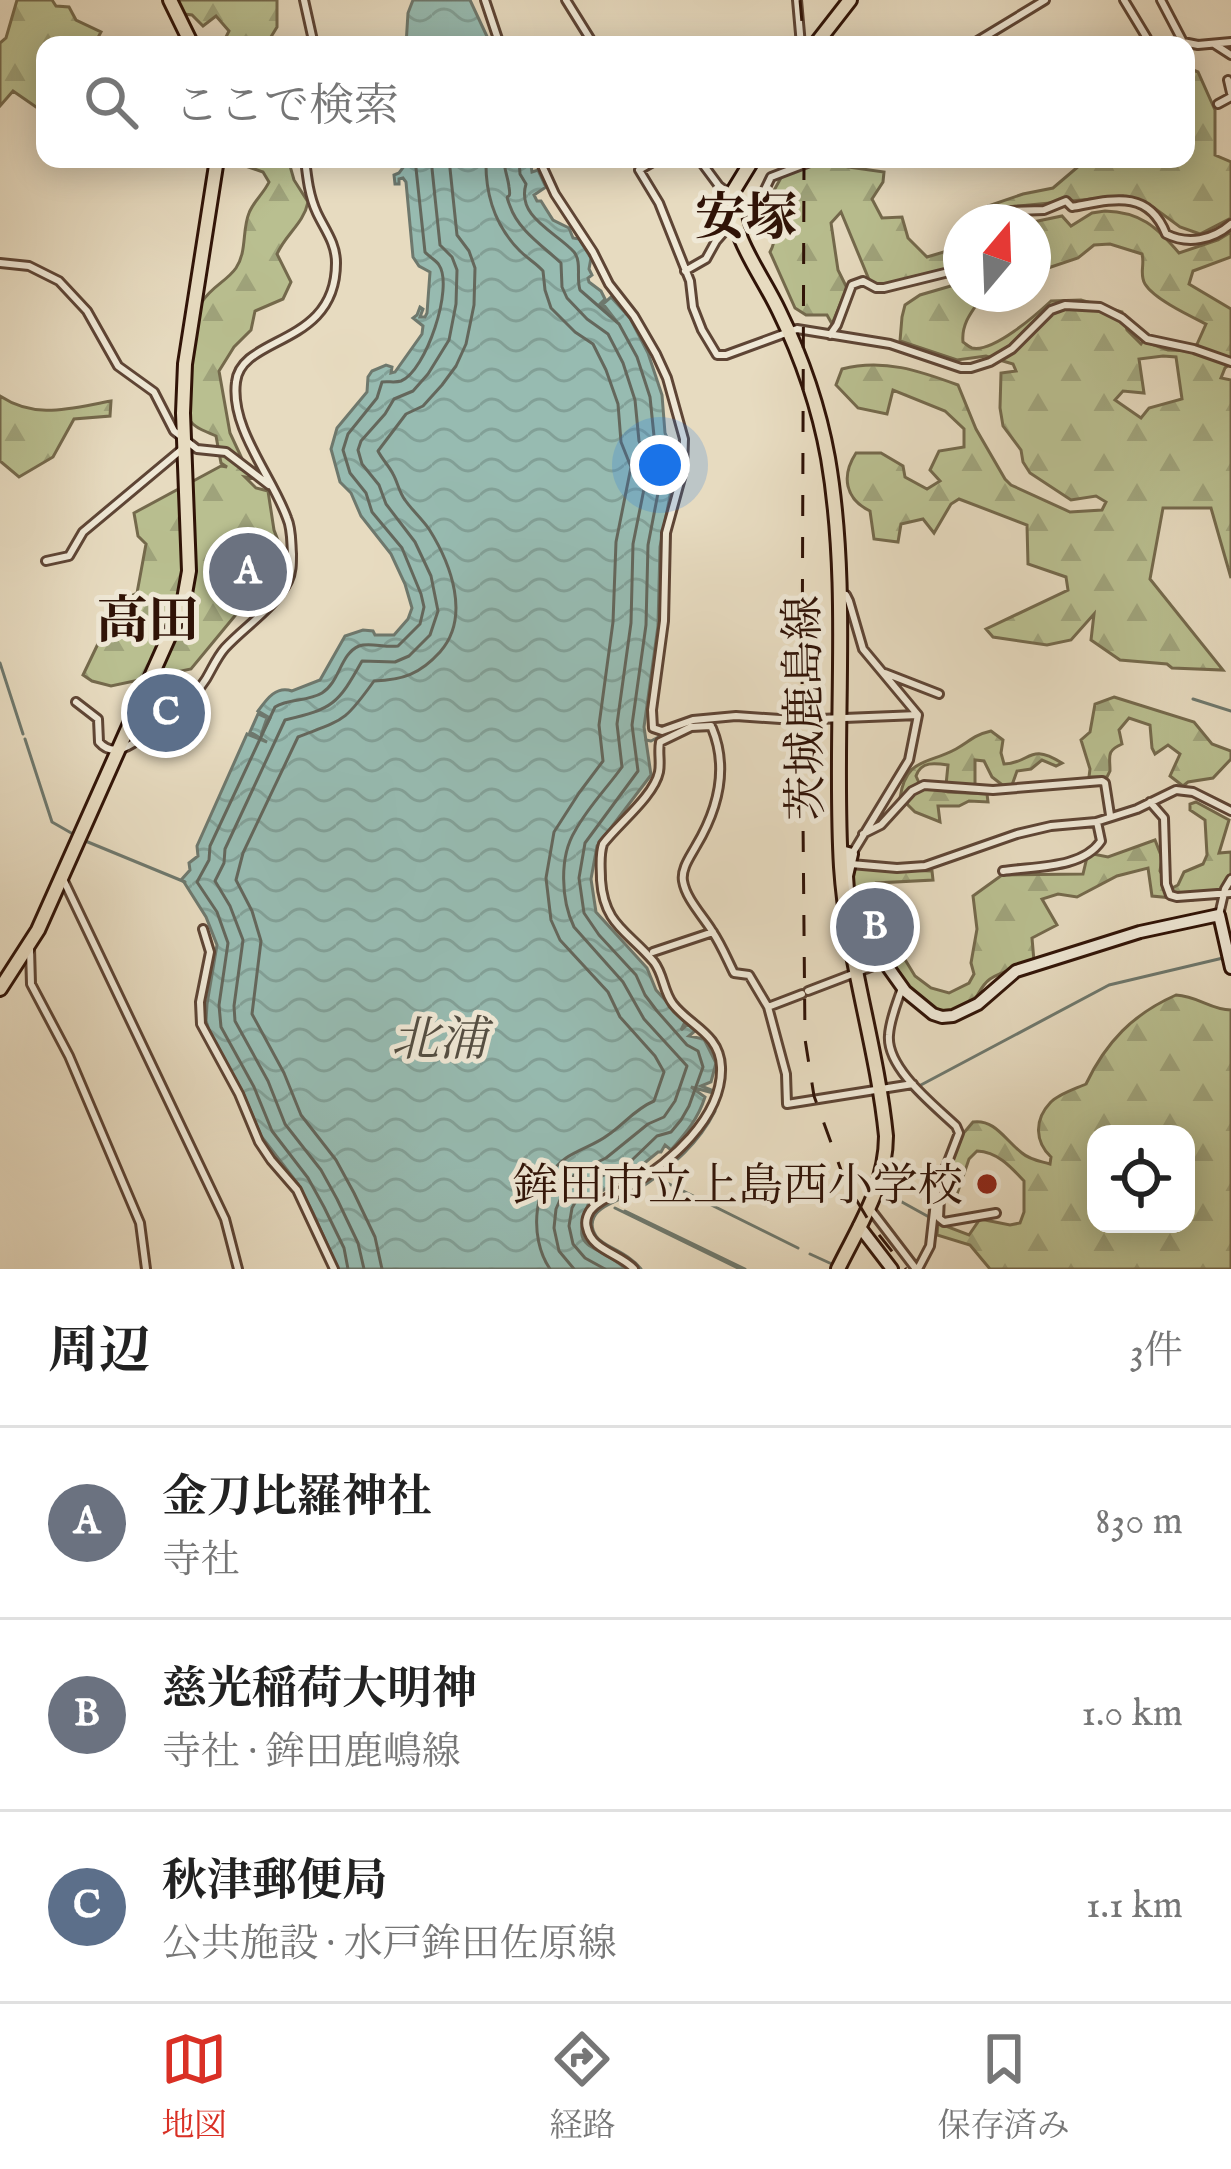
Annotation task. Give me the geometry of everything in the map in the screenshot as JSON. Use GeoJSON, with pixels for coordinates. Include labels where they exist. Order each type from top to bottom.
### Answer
{"type":"FeatureCollection","features":[{"type":"Feature","properties":{"kind":"main road"},"geometry":{"type":"LineString","coordinates":[[170,0],[188,36]]}},
{"type":"Feature","properties":{"kind":"main road"},"geometry":{"type":"LineString","coordinates":[[822,36],[850,0]]}},
{"type":"Feature","properties":{"kind":"main road"},"geometry":{"type":"LineString","coordinates":[[3,980],[29,946],[183,605],[189,571],[184,364],[217,168]]}},
{"type":"Feature","properties":{"kind":"main road"},"geometry":{"type":"LineString","coordinates":[[731,195],[748,168]]}},
{"type":"Feature","properties":{"kind":"main road","name":"茨城鹿島線"},"geometry":{"type":"LineString","coordinates":[[731,195],[742,245],[789,332],[817,414],[828,458],[836,528],[839,721],[850,911],[886,1154],[880,1184],[838,1269]]}},
{"type":"Feature","properties":{"kind":"main road"},"geometry":{"type":"LineString","coordinates":[[850,911],[902,988],[933,1013],[947,1017],[978,1004],[1016,970],[1140,932],[1219,915],[1229,960]]}},
{"type":"Feature","properties":{"kind":"main road"},"geometry":{"type":"LineString","coordinates":[[859,1226],[892,1269]]}},
{"type":"Feature","properties":{"kind":"street"},"geometry":{"type":"LineString","coordinates":[[304,0],[312,36]]}},
{"type":"Feature","properties":{"kind":"street"},"geometry":{"type":"LineString","coordinates":[[485,0],[497,36]]}},
{"type":"Feature","properties":{"kind":"street"},"geometry":{"type":"LineString","coordinates":[[566,0],[588,36]]}},
{"type":"Feature","properties":{"kind":"street"},"geometry":{"type":"LineString","coordinates":[[797,0],[800,36]]}},
{"type":"Feature","properties":{"kind":"street"},"geometry":{"type":"LineString","coordinates":[[986,36],[1045,0]]}},
{"type":"Feature","properties":{"kind":"street"},"geometry":{"type":"LineString","coordinates":[[1124,0],[1147,36]]}},
{"type":"Feature","properties":{"kind":"street"},"geometry":{"type":"LineString","coordinates":[[1161,0],[1180,36]]}},
{"type":"Feature","properties":{"kind":"street"},"geometry":{"type":"LineString","coordinates":[[1195,44],[1231,42]]}},
{"type":"Feature","properties":{"kind":"street"},"geometry":{"type":"LineString","coordinates":[[1213,43],[1231,55]]}},
{"type":"Feature","properties":{"kind":"street"},"geometry":{"type":"LineString","coordinates":[[1218,104],[1231,95],[1228,80]]}},
{"type":"Feature","properties":{"kind":"street"},"geometry":{"type":"LineString","coordinates":[[76,702],[98,719],[102,747],[117,752],[178,712],[222,651],[287,583],[292,567],[289,521],[240,416],[235,385],[245,361],[319,316],[333,285],[336,254],[316,212],[305,168]]}},
{"type":"Feature","properties":{"kind":"street"},"geometry":{"type":"LineString","coordinates":[[543,168],[609,284],[645,332],[667,378],[684,439],[685,457],[666,533],[664,621],[653,728],[662,731],[683,722],[918,718]]}},
{"type":"Feature","properties":{"kind":"street"},"geometry":{"type":"LineString","coordinates":[[642,168],[639,170],[656,194],[690,281],[702,330],[717,355],[797,329],[890,344],[966,369],[1012,349],[1057,307],[1092,305],[1110,310],[1151,340],[1231,362]]}},
{"type":"Feature","properties":{"kind":"street"},"geometry":{"type":"LineString","coordinates":[[705,168],[731,195]]}},
{"type":"Feature","properties":{"kind":"street"},"geometry":{"type":"LineString","coordinates":[[685,271],[706,259],[735,220],[757,206],[770,177],[792,168]]}},
{"type":"Feature","properties":{"kind":"street"},"geometry":{"type":"LineString","coordinates":[[1051,207],[1066,201],[1072,207],[1110,200],[1136,202],[1159,216],[1166,234],[1178,240],[1210,237],[1231,224]]}},
{"type":"Feature","properties":{"kind":"street"},"geometry":{"type":"LineString","coordinates":[[0,263],[29,266],[59,281],[87,311],[118,366],[154,392],[167,422],[184,444],[205,452],[224,451],[272,487]]}},
{"type":"Feature","properties":{"kind":"street"},"geometry":{"type":"LineString","coordinates":[[830,335],[852,285],[863,281],[884,288],[943,273]]}},
{"type":"Feature","properties":{"kind":"street"},"geometry":{"type":"LineString","coordinates":[[46,561],[69,556],[83,532],[184,444]]}},
{"type":"Feature","properties":{"kind":"street"},"geometry":{"type":"LineString","coordinates":[[838,593],[846,595],[867,656],[918,718]]}},
{"type":"Feature","properties":{"kind":"street"},"geometry":{"type":"LineString","coordinates":[[881,672],[939,694]]}},
{"type":"Feature","properties":{"kind":"street"},"geometry":{"type":"LineString","coordinates":[[918,718],[904,770],[848,856],[897,868],[925,866],[1017,833],[1096,822],[1182,790],[1231,811]]}},
{"type":"Feature","properties":{"kind":"street"},"geometry":{"type":"LineString","coordinates":[[711,722],[721,767],[718,797],[682,879],[734,974],[749,975],[768,1006],[785,1074],[787,1104],[913,1084]]}},
{"type":"Feature","properties":{"kind":"street"},"geometry":{"type":"LineString","coordinates":[[634,1269],[593,1240],[586,1227],[588,1214],[680,1148],[713,1102],[721,1065],[708,1035],[666,994],[656,965],[610,916],[604,905],[599,855],[610,834],[651,790],[660,769],[660,742],[711,722]]}},
{"type":"Feature","properties":{"kind":"street"},"geometry":{"type":"LineString","coordinates":[[862,835],[881,825],[912,791],[930,784],[993,790],[1102,781],[1110,815]]}},
{"type":"Feature","properties":{"kind":"street"},"geometry":{"type":"LineString","coordinates":[[1150,802],[1164,818],[1170,895],[1227,894]]}},
{"type":"Feature","properties":{"kind":"street"},"geometry":{"type":"LineString","coordinates":[[1003,871],[1079,860],[1101,841],[1096,822]]}},
{"type":"Feature","properties":{"kind":"street"},"geometry":{"type":"LineString","coordinates":[[61,878],[225,1219],[238,1269]]}},
{"type":"Feature","properties":{"kind":"street"},"geometry":{"type":"LineString","coordinates":[[1219,915],[1231,879]]}},
{"type":"Feature","properties":{"kind":"street"},"geometry":{"type":"LineString","coordinates":[[203,929],[210,952],[200,1001],[201,1024],[259,1142],[298,1190],[334,1269]]}},
{"type":"Feature","properties":{"kind":"street"},"geometry":{"type":"LineString","coordinates":[[653,952],[713,932]]}},
{"type":"Feature","properties":{"kind":"street"},"geometry":{"type":"LineString","coordinates":[[29,946],[31,984],[69,1056],[140,1223],[146,1269]]}},
{"type":"Feature","properties":{"kind":"street"},"geometry":{"type":"LineString","coordinates":[[768,1006],[884,962]]}},
{"type":"Feature","properties":{"kind":"street"},"geometry":{"type":"LineString","coordinates":[[868,1208],[917,1269],[930,1246],[936,1193],[959,1131],[902,1070],[889,1041],[902,988]]}},
{"type":"Feature","properties":{"kind":"street"},"geometry":{"type":"LineString","coordinates":[[936,1193],[939,1218],[944,1222],[996,1213]]}},
{"type":"Feature","properties":{"kind":"green space"},"geometry":{"type":"Polygon","coordinates":[[[17,0],[52,0],[56,6],[69,7],[76,20],[101,32],[99,36],[36,36],[36,107],[13,91],[0,106],[0,43],[6,38],[17,0]]]}},
{"type":"Feature","properties":{"kind":"green space"},"geometry":{"type":"Polygon","coordinates":[[[178,0],[277,0],[277,27],[272,36],[226,36],[229,31],[216,16],[203,26],[184,14],[178,0]]]}},
{"type":"Feature","properties":{"kind":"green space"},"geometry":{"type":"Polygon","coordinates":[[[1198,72],[1215,110],[1215,155],[1231,162],[1231,218],[1200,234],[1123,196],[994,204],[1053,188],[1076,168],[1195,168],[1198,72]]]}},
{"type":"Feature","properties":{"kind":"green space"},"geometry":{"type":"Polygon","coordinates":[[[251,168],[291,168],[308,202],[277,254],[291,282],[283,299],[255,311],[251,330],[219,371],[230,433],[251,478],[245,477],[256,488],[268,491],[274,530],[288,567],[278,580],[248,600],[191,669],[111,686],[92,681],[83,675],[118,602],[137,593],[146,544],[138,536],[134,513],[227,467],[221,463],[216,436],[189,418],[186,392],[192,339],[206,297],[236,268],[242,255],[249,213],[269,182],[263,172],[251,168]]]}},
{"type":"Feature","properties":{"kind":"green space"},"geometry":{"type":"Polygon","coordinates":[[[781,168],[884,172],[872,199],[882,218],[902,217],[908,238],[927,257],[943,252],[943,271],[882,286],[870,282],[841,212],[831,223],[838,270],[847,288],[832,324],[827,315],[806,315],[795,308],[770,252],[774,227],[767,203],[782,176],[781,168]]]}},
{"type":"Feature","properties":{"kind":"green space"},"geometry":{"type":"Polygon","coordinates":[[[1117,212],[1155,228],[1179,253],[1231,232],[1231,257],[1193,271],[1189,284],[1231,309],[1231,363],[1221,378],[1231,380],[1231,578],[1211,508],[1163,508],[1150,579],[1223,670],[1120,660],[1091,640],[1094,614],[1071,640],[1047,645],[993,637],[986,629],[1068,590],[1066,577],[1028,564],[1027,525],[959,499],[934,533],[923,519],[901,524],[898,542],[874,539],[870,511],[855,500],[848,486],[848,470],[856,453],[881,453],[903,466],[905,477],[927,489],[940,481],[930,470],[939,451],[964,447],[964,429],[945,411],[893,390],[887,414],[858,408],[836,385],[842,369],[887,366],[958,385],[976,429],[1011,485],[1070,512],[1102,510],[1106,502],[1096,496],[1071,500],[1030,473],[1023,462],[1021,450],[1003,426],[1000,408],[1001,373],[1016,371],[1013,364],[986,356],[957,360],[900,341],[905,305],[943,288],[943,312],[972,312],[963,342],[972,348],[1003,339],[1038,312],[1051,312],[1051,301],[1081,300],[1122,312],[1127,330],[1141,344],[1194,351],[1206,324],[1150,290],[1142,277],[1142,254],[1110,244],[1094,245],[1078,258],[1051,267],[1051,218],[1062,216],[1071,226],[1092,213],[1117,212]],[[1163,356],[1139,359],[1144,393],[1123,391],[1115,400],[1141,418],[1149,408],[1182,399],[1176,357],[1163,356]]]}},
{"type":"Feature","properties":{"kind":"green space"},"geometry":{"type":"Polygon","coordinates":[[[0,396],[40,410],[111,401],[110,416],[74,419],[53,457],[19,477],[0,461],[0,396]]]}},
{"type":"Feature","properties":{"kind":"green space"},"geometry":{"type":"Polygon","coordinates":[[[1114,697],[1194,722],[1212,744],[1231,751],[1231,759],[1213,778],[1183,786],[1170,776],[1180,754],[1168,745],[1155,754],[1150,725],[1129,718],[1119,730],[1122,744],[1111,752],[1107,777],[1089,777],[1081,740],[1090,732],[1095,704],[1114,697]]]}},
{"type":"Feature","properties":{"kind":"green space"},"geometry":{"type":"Polygon","coordinates":[[[991,731],[1003,740],[1004,764],[1036,754],[1062,763],[1056,766],[1042,760],[1031,769],[1017,771],[1012,785],[1005,787],[992,777],[984,761],[975,760],[975,788],[946,785],[948,765],[925,765],[916,776],[920,785],[987,794],[988,802],[938,806],[940,822],[907,804],[911,792],[900,798],[907,775],[919,764],[991,731]]]}},
{"type":"Feature","properties":{"kind":"green space"},"geometry":{"type":"Polygon","coordinates":[[[1196,802],[1229,820],[1219,853],[1231,852],[1231,874],[1221,892],[1207,892],[1193,900],[1152,896],[1148,868],[1117,876],[1077,897],[1058,894],[1042,899],[1057,925],[1032,938],[1034,961],[990,979],[970,1004],[957,1010],[942,1011],[916,997],[894,970],[857,906],[854,868],[932,871],[933,880],[877,883],[888,905],[897,905],[904,930],[901,953],[915,976],[949,993],[969,983],[974,974],[973,896],[1002,875],[1083,874],[1088,853],[1108,857],[1155,840],[1162,858],[1160,871],[1170,889],[1178,885],[1184,872],[1203,864],[1207,855],[1205,820],[1190,810],[1196,802]]]}},
{"type":"Feature","properties":{"kind":"green space"},"geometry":{"type":"Polygon","coordinates":[[[1176,995],[1231,1010],[1231,1269],[990,1269],[970,1245],[937,1235],[938,1223],[969,1235],[980,1219],[1020,1223],[1024,1181],[985,1152],[977,1151],[969,1159],[956,1197],[939,1198],[962,1135],[973,1122],[981,1122],[994,1127],[1025,1155],[1050,1164],[1038,1131],[1041,1116],[1057,1097],[1086,1084],[1122,1031],[1176,995]]]}},
{"type":"Feature","properties":{"kind":"water"},"geometry":{"type":"Polygon","coordinates":[[[413,0],[470,0],[487,36],[407,36],[413,0]]]}},
{"type":"Feature","properties":{"kind":"water","name":"北浦"},"geometry":{"type":"Polygon","coordinates":[[[403,168],[538,170],[546,187],[534,195],[537,201],[579,239],[591,258],[589,282],[605,299],[600,304],[617,322],[603,304],[611,297],[630,318],[648,353],[662,395],[665,433],[677,460],[660,547],[658,626],[644,727],[651,775],[597,846],[591,879],[596,912],[647,968],[656,990],[685,1022],[681,1030],[688,1024],[695,1031],[689,1036],[704,1039],[716,1063],[711,1082],[701,1086],[713,1093],[691,1087],[705,1097],[687,1132],[671,1150],[665,1145],[642,1170],[592,1194],[582,1236],[626,1269],[338,1269],[298,1184],[261,1136],[206,1021],[217,945],[182,879],[198,856],[197,846],[247,734],[267,742],[250,732],[258,714],[267,718],[261,735],[270,718],[258,711],[276,692],[320,680],[345,636],[363,630],[394,635],[412,608],[391,554],[340,482],[331,449],[337,428],[367,392],[372,371],[386,365],[395,372],[422,334],[423,326],[413,318],[420,307],[420,317],[427,313],[430,272],[413,257],[406,182],[403,178],[395,184],[394,175],[403,168]]]}},
{"type":"Feature","properties":{"kind":"waterway"},"geometry":{"type":"LineString","coordinates":[[0,663],[23,734]]}},
{"type":"Feature","properties":{"kind":"waterway"},"geometry":{"type":"LineString","coordinates":[[1193,699],[1231,711]]}},
{"type":"Feature","properties":{"kind":"waterway"},"geometry":{"type":"LineString","coordinates":[[646,740],[670,731]]}},
{"type":"Feature","properties":{"kind":"waterway"},"geometry":{"type":"LineString","coordinates":[[25,739],[52,822],[73,834]]}},
{"type":"Feature","properties":{"kind":"waterway"},"geometry":{"type":"LineString","coordinates":[[83,840],[185,882]]}},
{"type":"Feature","properties":{"kind":"waterway"},"geometry":{"type":"LineString","coordinates":[[919,1086],[1109,985],[1223,958]]}},
{"type":"Feature","properties":{"kind":"waterway"},"geometry":{"type":"LineString","coordinates":[[641,1269],[599,1240],[594,1217],[669,1167],[700,1135],[715,1111]]}},
{"type":"Feature","properties":{"kind":"waterway"},"geometry":{"type":"LineString","coordinates":[[657,1178],[798,1248]]}},
{"type":"Feature","properties":{"kind":"waterway"},"geometry":{"type":"LineString","coordinates":[[858,1180],[874,1187]]}},
{"type":"Feature","properties":{"kind":"waterway"},"geometry":{"type":"LineString","coordinates":[[882,1191],[929,1217]]}},
{"type":"Feature","properties":{"kind":"waterway"},"geometry":{"type":"LineString","coordinates":[[615,1208],[740,1269]]}},
{"type":"Feature","properties":{"kind":"waterway"},"geometry":{"type":"LineString","coordinates":[[625,1211],[745,1269]]}},
{"type":"Feature","properties":{"kind":"waterway"},"geometry":{"type":"LineString","coordinates":[[810,1254],[834,1265]]}},
{"type":"Feature","properties":{"kind":"railway"},"geometry":{"type":"LineString","coordinates":[[800,0],[803,36]]}},
{"type":"Feature","properties":{"kind":"railway"},"geometry":{"type":"LineString","coordinates":[[804,168],[805,1039],[814,1096],[845,1181],[906,1269]]}},
{"type":"Feature","properties":{"kind":"place","name":"金刀比羅神社"},"geometry":{"type":"Point","coordinates":[248,572]}},
{"type":"Feature","properties":{"kind":"place","name":"秋津郵便局"},"geometry":{"type":"Point","coordinates":[166,713]}},
{"type":"Feature","properties":{"kind":"place","name":"慈光稲荷大明神"},"geometry":{"type":"Point","coordinates":[875,927]}},
{"type":"Feature","properties":{"kind":"place","name":"鉾田市立上島西小学校"},"geometry":{"type":"Point","coordinates":[987,1184]}},
{"type":"Feature","properties":{"kind":"district","name":"安塚"},"geometry":{"type":"Point","coordinates":[746,216]}},
{"type":"Feature","properties":{"kind":"district","name":"高田"},"geometry":{"type":"Point","coordinates":[148,619]}}]}
